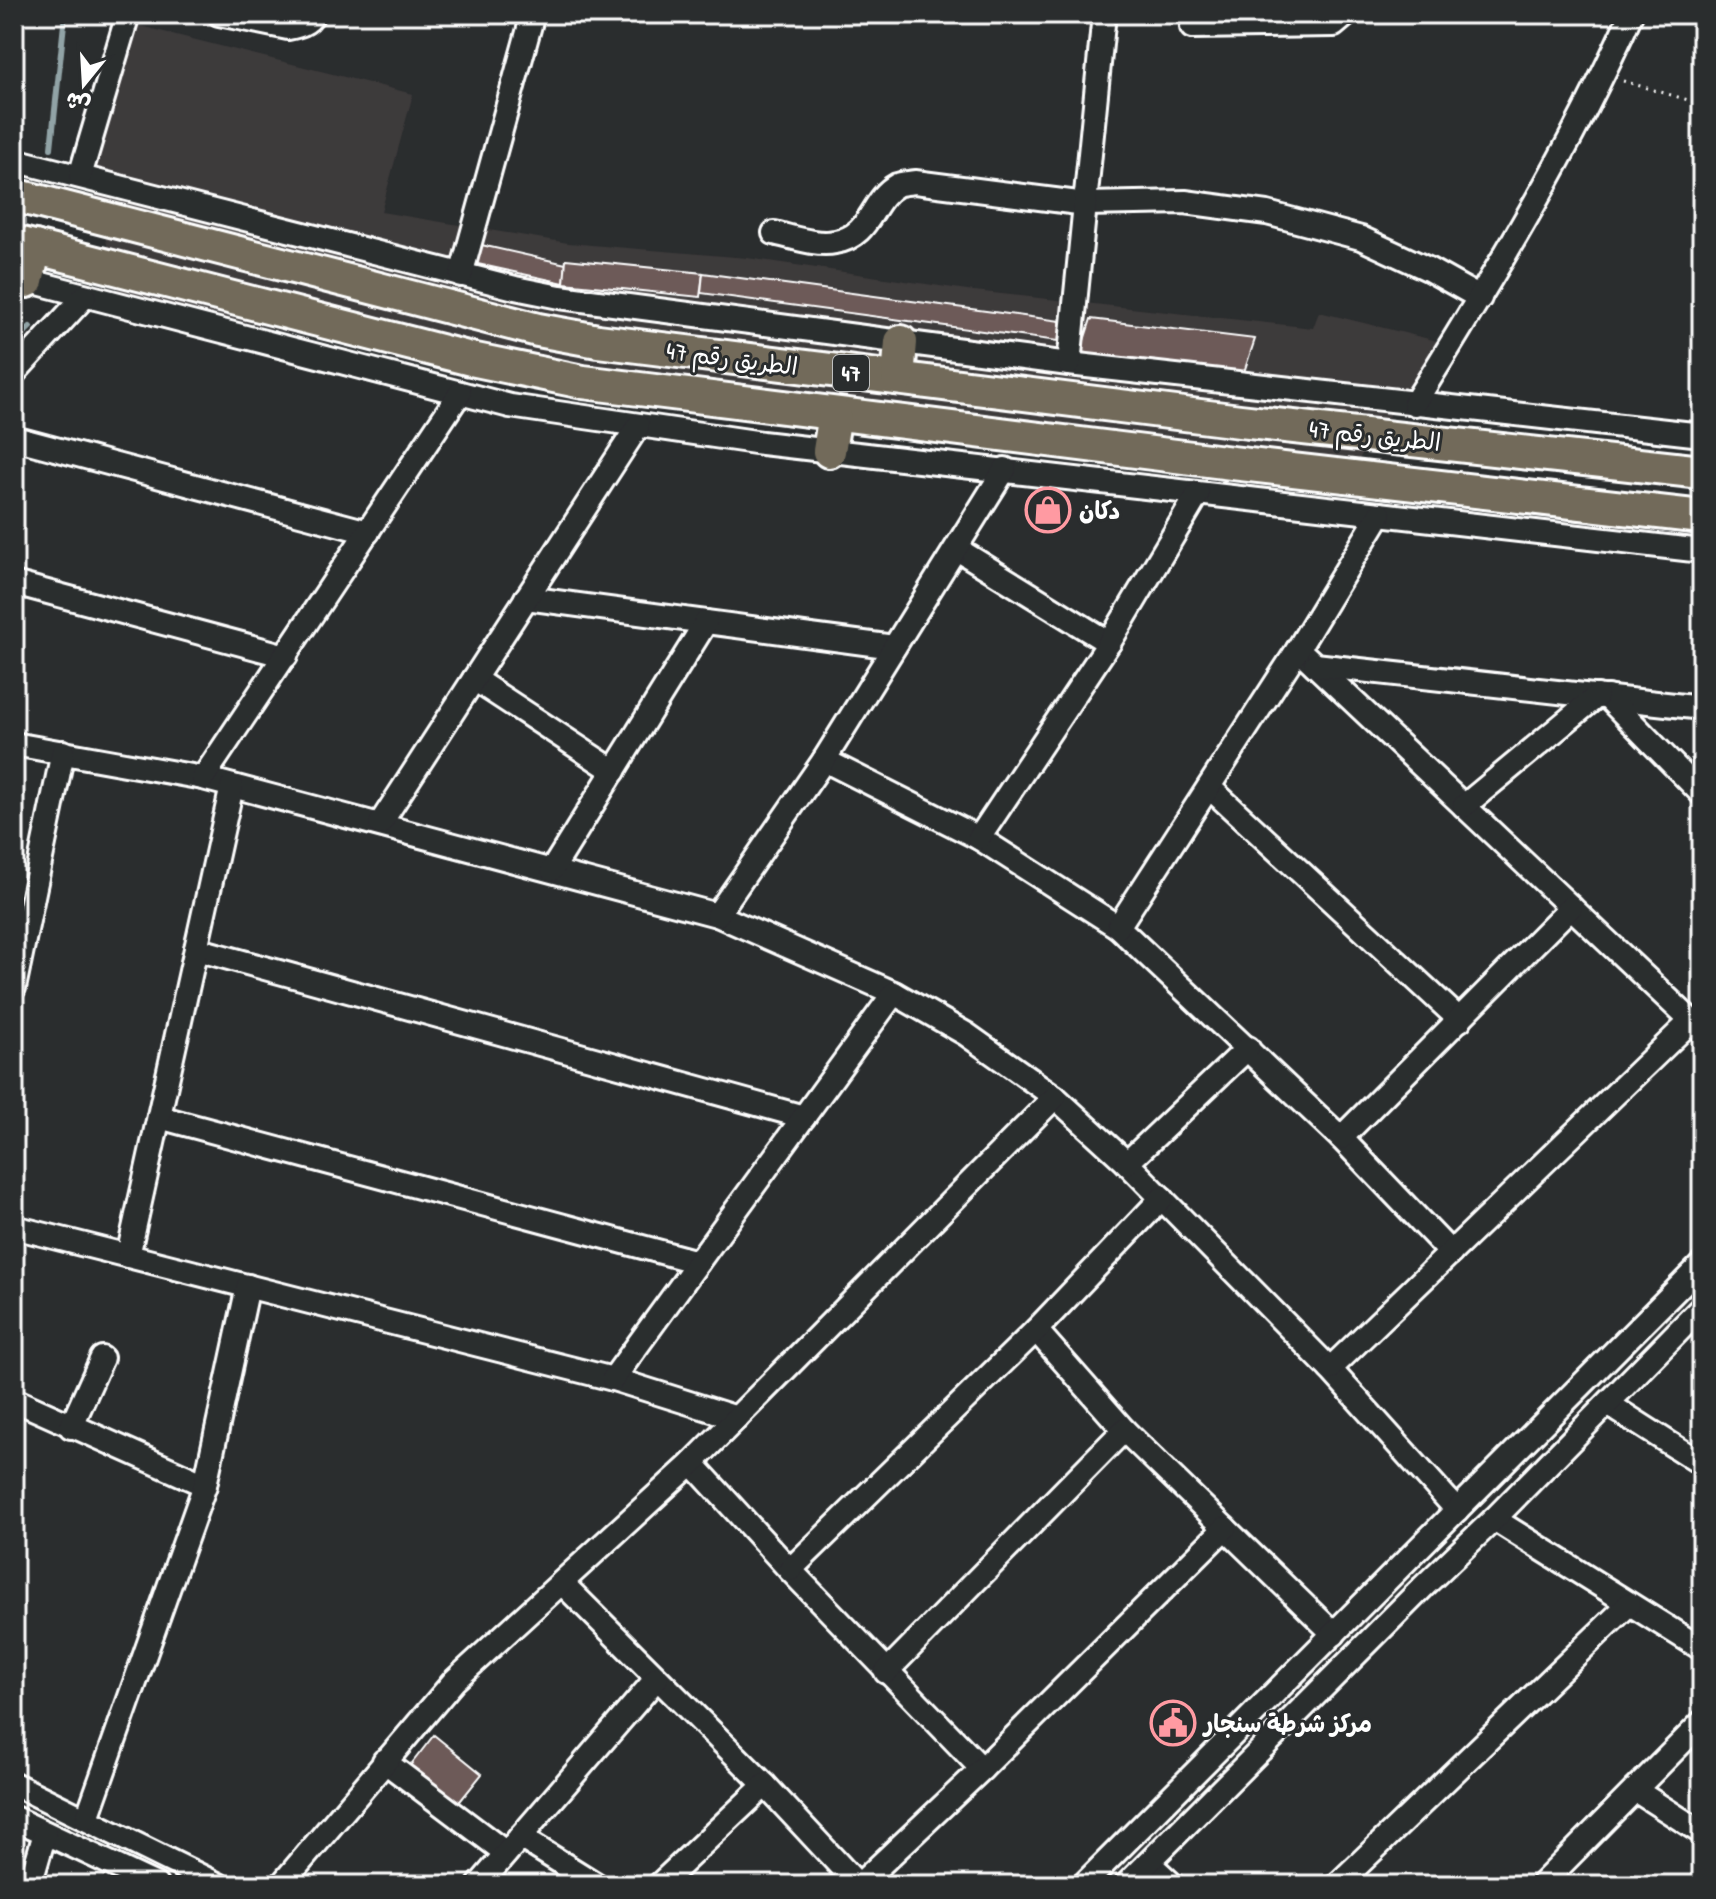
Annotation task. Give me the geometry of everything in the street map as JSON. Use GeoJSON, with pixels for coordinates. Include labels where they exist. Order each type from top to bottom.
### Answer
{"type":"FeatureCollection","features":[{"type":"Feature","properties":{"kind":"highway","name":"الطريق رقم 47"},"geometry":{"type":"LineString","coordinates":[[14,195],[568,335],[1240,421],[1702,472]]}},
{"type":"Feature","properties":{"kind":"highway","name":"الطريق رقم 47"},"geometry":{"type":"LineString","coordinates":[[24,244],[526,372],[583,382],[1702,517]]}},
{"type":"Feature","properties":{"kind":"highway"},"geometry":{"type":"LineString","coordinates":[[21,279],[24,244]]}},
{"type":"Feature","properties":{"kind":"highway"},"geometry":{"type":"LineString","coordinates":[[273,308],[284,264]]}},
{"type":"Feature","properties":{"kind":"highway"},"geometry":{"type":"LineString","coordinates":[[898,378],[901,342]]}},
{"type":"Feature","properties":{"kind":"highway"},"geometry":{"type":"LineString","coordinates":[[829,451],[835,414]]}},
{"type":"Feature","properties":{"kind":"street"},"geometry":{"type":"LineString","coordinates":[[80,176],[128,14]]}},
{"type":"Feature","properties":{"kind":"street"},"geometry":{"type":"LineString","coordinates":[[219,14],[288,28],[299,26],[311,19],[313,14]]}},
{"type":"Feature","properties":{"kind":"street"},"geometry":{"type":"LineString","coordinates":[[461,275],[533,14]]}},
{"type":"Feature","properties":{"kind":"street"},"geometry":{"type":"LineString","coordinates":[[1069,364],[1104,14]]}},
{"type":"Feature","properties":{"kind":"street"},"geometry":{"type":"LineString","coordinates":[[1195,14],[1192,27],[1334,25],[1347,14]]}},
{"type":"Feature","properties":{"kind":"street"},"geometry":{"type":"LineString","coordinates":[[1414,404],[1546,186],[1604,76],[1631,14]]}},
{"type":"Feature","properties":{"kind":"street"},"geometry":{"type":"LineString","coordinates":[[14,160],[461,275],[560,297],[1069,364],[1702,435]]}},
{"type":"Feature","properties":{"kind":"street"},"geometry":{"type":"LineString","coordinates":[[774,233],[832,243],[850,238],[865,226],[884,197],[898,184],[915,182],[1086,204],[1185,202],[1267,213],[1361,238],[1428,269],[1480,298]]}},
{"type":"Feature","properties":{"kind":"street"},"geometry":{"type":"LineString","coordinates":[[21,279],[510,406],[829,451],[1702,551]]}},
{"type":"Feature","properties":{"kind":"street"},"geometry":{"type":"LineString","coordinates":[[14,373],[85,296]]}},
{"type":"Feature","properties":{"kind":"street"},"geometry":{"type":"LineString","coordinates":[[203,778],[460,393]]}},
{"type":"Feature","properties":{"kind":"street"},"geometry":{"type":"LineString","coordinates":[[380,824],[638,426]]}},
{"type":"Feature","properties":{"kind":"street"},"geometry":{"type":"LineString","coordinates":[[14,438],[368,532]]}},
{"type":"Feature","properties":{"kind":"street"},"geometry":{"type":"LineString","coordinates":[[717,915],[824,760],[1005,469]]}},
{"type":"Feature","properties":{"kind":"street"},"geometry":{"type":"LineString","coordinates":[[979,838],[1109,643],[1198,494]]}},
{"type":"Feature","properties":{"kind":"street"},"geometry":{"type":"LineString","coordinates":[[1118,927],[1298,649],[1380,514]]}},
{"type":"Feature","properties":{"kind":"street"},"geometry":{"type":"LineString","coordinates":[[957,549],[1109,643]]}},
{"type":"Feature","properties":{"kind":"street"},"geometry":{"type":"LineString","coordinates":[[14,583],[286,656]]}},
{"type":"Feature","properties":{"kind":"street"},"geometry":{"type":"LineString","coordinates":[[526,598],[894,647]]}},
{"type":"Feature","properties":{"kind":"street"},"geometry":{"type":"LineString","coordinates":[[552,870],[706,622]]}},
{"type":"Feature","properties":{"kind":"street"},"geometry":{"type":"LineString","coordinates":[[1298,649],[1697,1026],[1330,1369]]}},
{"type":"Feature","properties":{"kind":"street"},"geometry":{"type":"LineString","coordinates":[[1315,665],[1702,708]]}},
{"type":"Feature","properties":{"kind":"street"},"geometry":{"type":"LineString","coordinates":[[474,679],[614,771]]}},
{"type":"Feature","properties":{"kind":"street"},"geometry":{"type":"LineString","coordinates":[[1602,697],[1702,794]]}},
{"type":"Feature","properties":{"kind":"street"},"geometry":{"type":"LineString","coordinates":[[1464,806],[1602,697]]}},
{"type":"Feature","properties":{"kind":"street"},"geometry":{"type":"LineString","coordinates":[[14,744],[203,778],[717,915],[894,993],[966,1034],[1055,1097],[1127,1163],[1330,1369],[1457,1510]]}},
{"type":"Feature","properties":{"kind":"street"},"geometry":{"type":"LineString","coordinates":[[14,988],[63,752]]}},
{"type":"Feature","properties":{"kind":"street"},"geometry":{"type":"LineString","coordinates":[[824,760],[979,838],[1118,927],[1341,1138],[1451,1253]]}},
{"type":"Feature","properties":{"kind":"street"},"geometry":{"type":"LineString","coordinates":[[128,1256],[232,786]]}},
{"type":"Feature","properties":{"kind":"street"},"geometry":{"type":"LineString","coordinates":[[1209,787],[1460,1020]]}},
{"type":"Feature","properties":{"kind":"street"},"geometry":{"type":"LineString","coordinates":[[1341,1138],[1571,907]]}},
{"type":"Feature","properties":{"kind":"street"},"geometry":{"type":"LineString","coordinates":[[196,949],[804,1117]]}},
{"type":"Feature","properties":{"kind":"street"},"geometry":{"type":"LineString","coordinates":[[613,1379],[894,993]]}},
{"type":"Feature","properties":{"kind":"street"},"geometry":{"type":"LineString","coordinates":[[1127,1163],[1248,1048]]}},
{"type":"Feature","properties":{"kind":"street"},"geometry":{"type":"LineString","coordinates":[[281,1885],[454,1681],[692,1463],[1055,1097]]}},
{"type":"Feature","properties":{"kind":"street"},"geometry":{"type":"LineString","coordinates":[[159,1117],[698,1262]]}},
{"type":"Feature","properties":{"kind":"street"},"geometry":{"type":"LineString","coordinates":[[790,1570],[1036,1330],[1162,1198]]}},
{"type":"Feature","properties":{"kind":"street"},"geometry":{"type":"LineString","coordinates":[[14,1227],[613,1379],[737,1418]]}},
{"type":"Feature","properties":{"kind":"street"},"geometry":{"type":"LineString","coordinates":[[1083,1885],[1702,1264]]}},
{"type":"Feature","properties":{"kind":"street"},"geometry":{"type":"LineString","coordinates":[[87,1818],[205,1485],[248,1286]]}},
{"type":"Feature","properties":{"kind":"street"},"geometry":{"type":"LineString","coordinates":[[1126,1885],[1702,1307]]}},
{"type":"Feature","properties":{"kind":"street"},"geometry":{"type":"LineString","coordinates":[[1036,1330],[1124,1430],[1334,1634]]}},
{"type":"Feature","properties":{"kind":"street"},"geometry":{"type":"LineString","coordinates":[[71,1427],[102,1358]]}},
{"type":"Feature","properties":{"kind":"street"},"geometry":{"type":"LineString","coordinates":[[17,1401],[205,1485]]}},
{"type":"Feature","properties":{"kind":"street"},"geometry":{"type":"LineString","coordinates":[[1608,1404],[1702,1464]]}},
{"type":"Feature","properties":{"kind":"street"},"geometry":{"type":"LineString","coordinates":[[886,1672],[1124,1430]]}},
{"type":"Feature","properties":{"kind":"street"},"geometry":{"type":"LineString","coordinates":[[692,1463],[886,1672],[982,1769]]}},
{"type":"Feature","properties":{"kind":"street"},"geometry":{"type":"LineString","coordinates":[[1494,1519],[1702,1649]]}},
{"type":"Feature","properties":{"kind":"street"},"geometry":{"type":"LineString","coordinates":[[563,1584],[765,1785],[858,1885],[982,1769],[1225,1528]]}},
{"type":"Feature","properties":{"kind":"street"},"geometry":{"type":"LineString","coordinates":[[1337,1885],[1629,1604]]}},
{"type":"Feature","properties":{"kind":"street"},"geometry":{"type":"LineString","coordinates":[[479,1885],[657,1678]]}},
{"type":"Feature","properties":{"kind":"street"},"geometry":{"type":"LineString","coordinates":[[1541,1885],[1702,1722]]}},
{"type":"Feature","properties":{"kind":"street"},"geometry":{"type":"LineString","coordinates":[[384,1761],[513,1845],[597,1885]]}},
{"type":"Feature","properties":{"kind":"street"},"geometry":{"type":"LineString","coordinates":[[14,1784],[219,1885]]}},
{"type":"Feature","properties":{"kind":"street"},"geometry":{"type":"LineString","coordinates":[[659,1885],[765,1785]]}},
{"type":"Feature","properties":{"kind":"street"},"geometry":{"type":"LineString","coordinates":[[1635,1790],[1702,1833]]}},
{"type":"Feature","properties":{"kind":"street"},"geometry":{"type":"LineString","coordinates":[[14,1818],[156,1885]]}},
{"type":"Feature","properties":{"kind":"street"},"geometry":{"type":"LineString","coordinates":[[30,1885],[45,1833]]}},
{"type":"Feature","properties":{"kind":"street"},"geometry":{"type":"LineString","coordinates":[[1149,1863],[1173,1885]]}},
{"type":"Feature","properties":{"kind":"path"},"geometry":{"type":"LineString","coordinates":[[1604,76],[1702,104]]}},
{"type":"Feature","properties":{"kind":"shaded area"},"geometry":{"type":"Polygon","coordinates":[[[128,23],[413,94],[381,212],[568,243],[747,258],[974,291],[1313,328],[1319,312],[1441,342],[1344,480],[672,407],[492,380],[118,292],[87,158],[128,23]]]}},
{"type":"Feature","properties":{"kind":"building"},"geometry":{"type":"Polygon","coordinates":[[[477,244],[566,264],[564,283],[473,263],[477,244]]]}},
{"type":"Feature","properties":{"kind":"building"},"geometry":{"type":"Polygon","coordinates":[[[566,259],[703,273],[700,297],[564,283],[566,259]]]}},
{"type":"Feature","properties":{"kind":"building"},"geometry":{"type":"Polygon","coordinates":[[[703,273],[1068,322],[1065,342],[701,293],[703,273]]]}},
{"type":"Feature","properties":{"kind":"building"},"geometry":{"type":"Polygon","coordinates":[[[1091,319],[1255,339],[1244,372],[1080,353],[1091,319]]]}},
{"type":"Feature","properties":{"kind":"building"},"geometry":{"type":"Polygon","coordinates":[[[434,1735],[482,1774],[457,1805],[409,1767],[434,1735]]]}},
{"type":"Feature","properties":{"kind":"waterway"},"geometry":{"type":"LineString","coordinates":[[51,148],[65,14]]}},
{"type":"Feature","properties":{"kind":"waterway"},"geometry":{"type":"LineString","coordinates":[[14,343],[30,327]]}},
{"type":"Feature","properties":{"kind":"place","name":"دكان"},"geometry":{"type":"Point","coordinates":[1048,510]}},
{"type":"Feature","properties":{"kind":"place","name":"مركز شرطة سنجار"},"geometry":{"type":"Point","coordinates":[1173,1723]}}]}
